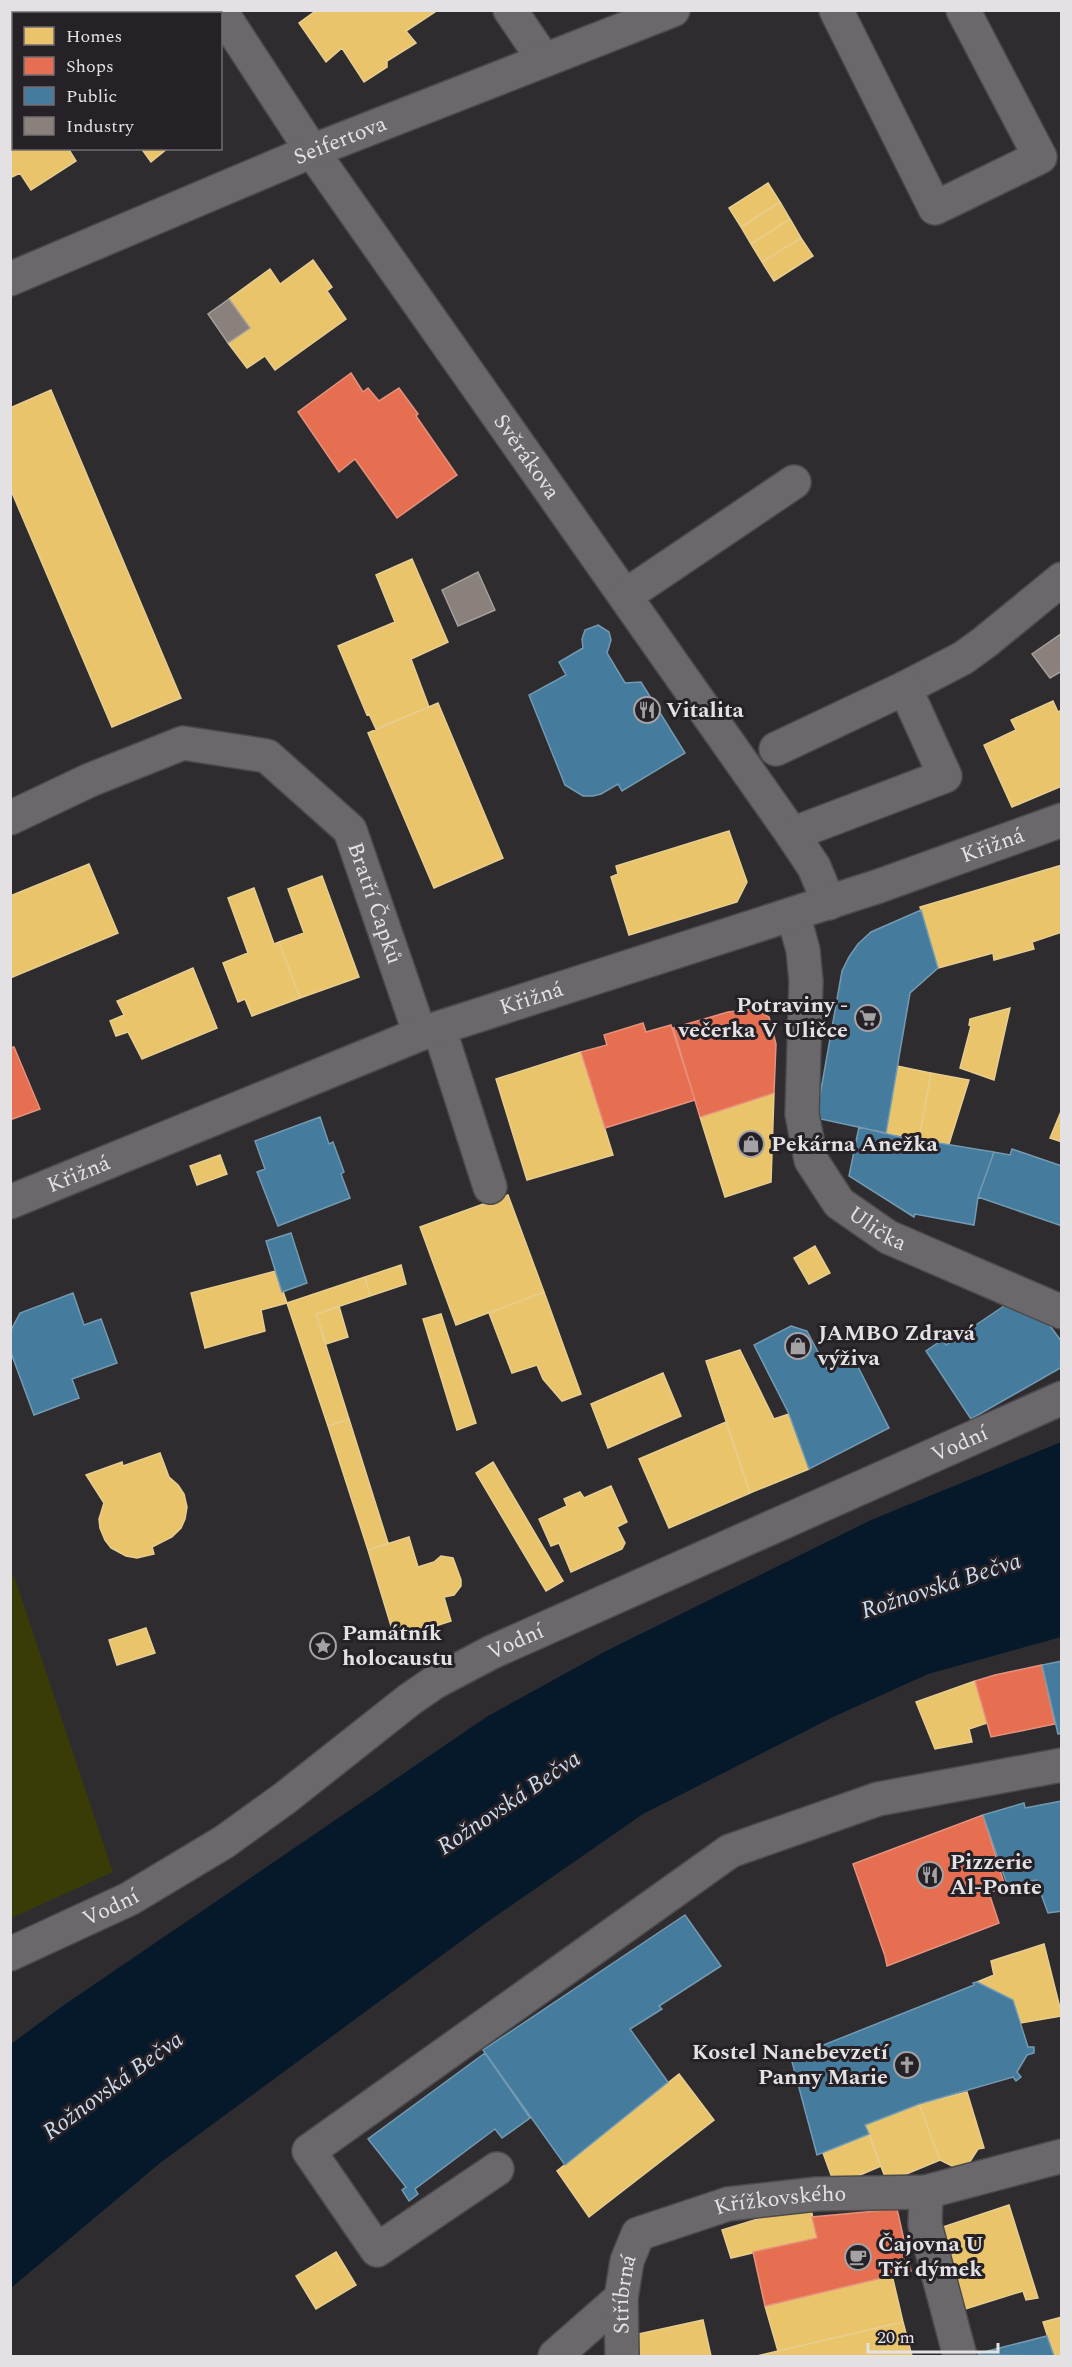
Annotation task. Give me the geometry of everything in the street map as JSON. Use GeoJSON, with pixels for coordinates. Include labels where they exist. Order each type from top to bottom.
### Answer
{"type":"FeatureCollection","features":[{"type":"Feature","properties":{"kind":"street"},"geometry":{"type":"LineString","coordinates":[[510,10],[544,60]]}},
{"type":"Feature","properties":{"kind":"street","name":"Seifertova"},"geometry":{"type":"LineString","coordinates":[[10,279],[312,151],[673,10]]}},
{"type":"Feature","properties":{"kind":"street"},"geometry":{"type":"LineString","coordinates":[[836,10],[935,208],[1040,157],[963,10]]}},
{"type":"Feature","properties":{"kind":"street","name":"Svěrákova"},"geometry":{"type":"LineString","coordinates":[[222,13],[312,151],[792,834],[814,867],[829,903]]}},
{"type":"Feature","properties":{"kind":"street"},"geometry":{"type":"LineString","coordinates":[[625,596],[794,482]]}},
{"type":"Feature","properties":{"kind":"street"},"geometry":{"type":"LineString","coordinates":[[776,749],[963,658],[1062,579]]}},
{"type":"Feature","properties":{"kind":"street"},"geometry":{"type":"LineString","coordinates":[[792,834],[945,776],[905,688]]}},
{"type":"Feature","properties":{"kind":"street","name":"Bratří Čapků"},"geometry":{"type":"LineString","coordinates":[[10,818],[90,780],[183,743],[267,756],[350,830],[490,1187]]}},
{"type":"Feature","properties":{"kind":"street","name":"Křižná"},"geometry":{"type":"LineString","coordinates":[[10,1202],[430,1031],[829,903],[933,868],[1062,820]]}},
{"type":"Feature","properties":{"kind":"street","name":"Ulička"},"geometry":{"type":"LineString","coordinates":[[793,914],[803,950],[806,981],[802,1114],[810,1160],[839,1203],[888,1237],[1062,1312]]}},
{"type":"Feature","properties":{"kind":"street","name":"Vodní"},"geometry":{"type":"LineString","coordinates":[[10,1954],[129,1899],[224,1842],[285,1798],[409,1700],[461,1668],[492,1652],[1062,1398]]}},
{"type":"Feature","properties":{"kind":"street"},"geometry":{"type":"LineString","coordinates":[[497,2169],[378,2250],[309,2151],[730,1851],[878,1799],[1062,1765]]}},
{"type":"Feature","properties":{"kind":"street","name":"Křížkovského"},"geometry":{"type":"LineString","coordinates":[[638,2234],[728,2204],[816,2194],[927,2192],[1062,2156]]}},
{"type":"Feature","properties":{"kind":"street"},"geometry":{"type":"LineString","coordinates":[[927,2192],[925,2225],[960,2356]]}},
{"type":"Feature","properties":{"kind":"street","name":"Stříbrná"},"geometry":{"type":"LineString","coordinates":[[622,2356],[621,2298],[627,2261],[638,2234]]}},
{"type":"Feature","properties":{"kind":"street"},"geometry":{"type":"LineString","coordinates":[[555,2356],[621,2298]]}},
{"type":"Feature","properties":{"kind":"shaded area"},"geometry":{"type":"Polygon","coordinates":[[[14,1576],[113,1872],[11,1918],[10,1578],[14,1576]]]}},
{"type":"Feature","properties":{"kind":"water","name":"Rožnovská Bečva"},"geometry":{"type":"Polygon","coordinates":[[[1061,1442],[1061,1637],[928,1674],[831,1718],[643,1814],[483,1925],[160,2163],[11,2288],[11,2044],[64,2005],[488,1716],[606,1651],[871,1520],[1061,1442]]]}},
{"type":"Feature","properties":{"kind":"building: Homes"},"geometry":{"type":"Polygon","coordinates":[[[45,10],[97,10],[95,12],[46,12],[45,10]]]}},
{"type":"Feature","properties":{"kind":"building: Homes"},"geometry":{"type":"Polygon","coordinates":[[[313,10],[434,10],[435,12],[406,31],[416,43],[387,61],[387,67],[364,82],[342,48],[326,62],[299,23],[314,12],[313,10]]]}},
{"type":"Feature","properties":{"kind":"building: Homes"},"geometry":{"type":"Polygon","coordinates":[[[12,147],[12,150],[69,150],[76,161],[31,190],[20,173],[10,178],[10,148],[12,147]]]}},
{"type":"Feature","properties":{"kind":"building: Homes"},"geometry":{"type":"Polygon","coordinates":[[[142,150],[166,150],[151,162],[142,150]]]}},
{"type":"Feature","properties":{"kind":"building: Homes"},"geometry":{"type":"Polygon","coordinates":[[[768,183],[780,202],[741,227],[729,208],[768,183]]]}},
{"type":"Feature","properties":{"kind":"building: Homes"},"geometry":{"type":"Polygon","coordinates":[[[780,202],[790,219],[751,244],[741,227],[780,202]]]}},
{"type":"Feature","properties":{"kind":"building: Homes"},"geometry":{"type":"Polygon","coordinates":[[[790,219],[801,238],[762,262],[751,244],[790,219]]]}},
{"type":"Feature","properties":{"kind":"building: Homes"},"geometry":{"type":"Polygon","coordinates":[[[801,238],[813,256],[774,281],[762,262],[801,238]]]}},
{"type":"Feature","properties":{"kind":"building: Homes"},"geometry":{"type":"Polygon","coordinates":[[[313,260],[332,287],[327,291],[346,319],[275,370],[265,356],[247,368],[228,343],[250,328],[229,299],[270,269],[280,284],[313,260]]]}},
{"type":"Feature","properties":{"kind":"building: Homes"},"geometry":{"type":"Polygon","coordinates":[[[51,390],[181,698],[112,727],[10,488],[10,408],[51,390]]]}},
{"type":"Feature","properties":{"kind":"building: Homes"},"geometry":{"type":"Polygon","coordinates":[[[412,559],[448,642],[411,659],[429,707],[376,729],[369,714],[367,715],[338,646],[395,622],[376,575],[412,559]]]}},
{"type":"Feature","properties":{"kind":"building: Homes"},"geometry":{"type":"Polygon","coordinates":[[[1053,701],[1058,712],[1062,710],[1062,786],[1012,807],[984,745],[1016,730],[1011,720],[1053,701]]]}},
{"type":"Feature","properties":{"kind":"building: Homes"},"geometry":{"type":"Polygon","coordinates":[[[438,703],[503,858],[434,888],[368,733],[438,703]]]}},
{"type":"Feature","properties":{"kind":"building: Homes"},"geometry":{"type":"Polygon","coordinates":[[[729,831],[747,882],[737,902],[629,935],[611,877],[618,874],[616,866],[729,831]]]}},
{"type":"Feature","properties":{"kind":"building: Homes"},"geometry":{"type":"Polygon","coordinates":[[[89,864],[118,933],[10,978],[10,896],[89,864]]]}},
{"type":"Feature","properties":{"kind":"building: Homes"},"geometry":{"type":"Polygon","coordinates":[[[1062,865],[1062,932],[1032,942],[1034,949],[994,960],[993,953],[938,968],[920,907],[1062,865]]]}},
{"type":"Feature","properties":{"kind":"building: Homes"},"geometry":{"type":"Polygon","coordinates":[[[322,876],[359,977],[300,998],[279,942],[304,933],[288,889],[322,876]]]}},
{"type":"Feature","properties":{"kind":"building: Homes"},"geometry":{"type":"Polygon","coordinates":[[[254,888],[274,944],[279,942],[300,998],[252,1016],[245,999],[238,1002],[223,963],[248,953],[228,898],[254,888]]]}},
{"type":"Feature","properties":{"kind":"building: Homes"},"geometry":{"type":"Polygon","coordinates":[[[193,968],[217,1028],[142,1059],[128,1032],[116,1036],[110,1021],[124,1015],[117,1001],[193,968]]]}},
{"type":"Feature","properties":{"kind":"building: Homes"},"geometry":{"type":"Polygon","coordinates":[[[1010,1008],[994,1080],[960,1068],[971,1026],[969,1025],[970,1019],[1010,1008]]]}},
{"type":"Feature","properties":{"kind":"building: Homes"},"geometry":{"type":"Polygon","coordinates":[[[581,1052],[613,1155],[527,1180],[496,1079],[581,1052]]]}},
{"type":"Feature","properties":{"kind":"building: Homes"},"geometry":{"type":"Polygon","coordinates":[[[897,1066],[931,1073],[919,1139],[886,1133],[897,1066]]]}},
{"type":"Feature","properties":{"kind":"building: Homes"},"geometry":{"type":"Polygon","coordinates":[[[931,1073],[969,1080],[949,1144],[919,1139],[931,1073]]]}},
{"type":"Feature","properties":{"kind":"building: Homes"},"geometry":{"type":"Polygon","coordinates":[[[774,1093],[771,1182],[725,1197],[700,1117],[774,1093]]]}},
{"type":"Feature","properties":{"kind":"building: Homes"},"geometry":{"type":"Polygon","coordinates":[[[1062,1109],[1062,1142],[1050,1138],[1062,1109]]]}},
{"type":"Feature","properties":{"kind":"building: Homes"},"geometry":{"type":"Polygon","coordinates":[[[220,1155],[227,1174],[197,1185],[190,1166],[220,1155]]]}},
{"type":"Feature","properties":{"kind":"building: Homes"},"geometry":{"type":"Polygon","coordinates":[[[508,1195],[544,1292],[456,1325],[420,1227],[508,1195]]]}},
{"type":"Feature","properties":{"kind":"building: Homes"},"geometry":{"type":"Polygon","coordinates":[[[815,1246],[830,1273],[809,1284],[794,1258],[815,1246]]]}},
{"type":"Feature","properties":{"kind":"building: Homes"},"geometry":{"type":"Polygon","coordinates":[[[401,1265],[406,1284],[370,1296],[365,1277],[401,1265]]]}},
{"type":"Feature","properties":{"kind":"building: Homes"},"geometry":{"type":"Polygon","coordinates":[[[276,1271],[287,1303],[261,1310],[265,1331],[205,1348],[191,1293],[276,1271]]]}},
{"type":"Feature","properties":{"kind":"building: Homes"},"geometry":{"type":"Polygon","coordinates":[[[365,1277],[370,1296],[316,1314],[349,1419],[328,1426],[287,1303],[365,1277]]]}},
{"type":"Feature","properties":{"kind":"building: Homes"},"geometry":{"type":"Polygon","coordinates":[[[544,1292],[581,1394],[562,1401],[543,1379],[537,1365],[512,1373],[489,1313],[544,1292]]]}},
{"type":"Feature","properties":{"kind":"building: Homes"},"geometry":{"type":"Polygon","coordinates":[[[339,1306],[348,1337],[326,1344],[316,1314],[339,1306]]]}},
{"type":"Feature","properties":{"kind":"building: Homes"},"geometry":{"type":"Polygon","coordinates":[[[441,1314],[476,1423],[457,1430],[423,1319],[441,1314]]]}},
{"type":"Feature","properties":{"kind":"building: Homes"},"geometry":{"type":"Polygon","coordinates":[[[740,1350],[774,1419],[789,1414],[809,1469],[750,1493],[706,1361],[740,1350]]]}},
{"type":"Feature","properties":{"kind":"building: Homes"},"geometry":{"type":"Polygon","coordinates":[[[663,1373],[681,1416],[608,1448],[591,1404],[663,1373]]]}},
{"type":"Feature","properties":{"kind":"building: Homes"},"geometry":{"type":"Polygon","coordinates":[[[349,1419],[388,1543],[368,1550],[328,1426],[349,1419]]]}},
{"type":"Feature","properties":{"kind":"building: Homes"},"geometry":{"type":"Polygon","coordinates":[[[726,1422],[750,1493],[669,1528],[639,1459],[726,1422]]]}},
{"type":"Feature","properties":{"kind":"building: Homes"},"geometry":{"type":"Polygon","coordinates":[[[160,1453],[169,1477],[184,1494],[187,1507],[185,1519],[181,1528],[172,1537],[152,1547],[154,1554],[137,1558],[126,1556],[111,1548],[105,1540],[99,1519],[104,1503],[86,1475],[122,1462],[123,1466],[160,1453]]]}},
{"type":"Feature","properties":{"kind":"building: Homes"},"geometry":{"type":"Polygon","coordinates":[[[493,1462],[563,1581],[546,1591],[476,1473],[493,1462]]]}},
{"type":"Feature","properties":{"kind":"building: Homes"},"geometry":{"type":"Polygon","coordinates":[[[611,1486],[627,1522],[617,1527],[625,1543],[622,1549],[571,1572],[559,1543],[551,1546],[539,1519],[567,1506],[564,1499],[580,1492],[584,1498],[611,1486]]]}},
{"type":"Feature","properties":{"kind":"building: Homes"},"geometry":{"type":"Polygon","coordinates":[[[409,1537],[418,1567],[434,1562],[441,1556],[453,1558],[461,1586],[454,1595],[444,1597],[451,1621],[395,1639],[368,1550],[409,1537]]]}},
{"type":"Feature","properties":{"kind":"building: Homes"},"geometry":{"type":"Polygon","coordinates":[[[146,1628],[155,1653],[117,1665],[109,1640],[146,1628]]]}},
{"type":"Feature","properties":{"kind":"building: Homes"},"geometry":{"type":"Polygon","coordinates":[[[975,1681],[987,1723],[969,1729],[972,1742],[935,1749],[916,1702],[975,1681]]]}},
{"type":"Feature","properties":{"kind":"building: Homes"},"geometry":{"type":"Polygon","coordinates":[[[1044,1944],[1062,2016],[1021,2023],[1013,2000],[977,1982],[994,1975],[991,1961],[1044,1944]]]}},
{"type":"Feature","properties":{"kind":"building: Homes"},"geometry":{"type":"Polygon","coordinates":[[[679,2074],[714,2120],[589,2217],[557,2171],[679,2074]]]}},
{"type":"Feature","properties":{"kind":"building: Homes"},"geometry":{"type":"Polygon","coordinates":[[[967,2092],[984,2148],[978,2149],[969,2163],[954,2167],[940,2160],[919,2104],[967,2092]]]}},
{"type":"Feature","properties":{"kind":"building: Homes"},"geometry":{"type":"Polygon","coordinates":[[[919,2104],[940,2160],[887,2182],[865,2125],[919,2104]]]}},
{"type":"Feature","properties":{"kind":"building: Homes"},"geometry":{"type":"Polygon","coordinates":[[[869,2134],[881,2166],[839,2184],[834,2183],[823,2153],[869,2134]]]}},
{"type":"Feature","properties":{"kind":"building: Homes"},"geometry":{"type":"Polygon","coordinates":[[[1009,2205],[1038,2298],[1026,2300],[1023,2291],[962,2310],[943,2227],[1009,2205]]]}},
{"type":"Feature","properties":{"kind":"building: Homes"},"geometry":{"type":"Polygon","coordinates":[[[811,2209],[817,2238],[731,2258],[722,2230],[787,2210],[811,2209]]]}},
{"type":"Feature","properties":{"kind":"building: Homes"},"geometry":{"type":"Polygon","coordinates":[[[336,2252],[356,2285],[316,2309],[296,2276],[336,2252]]]}},
{"type":"Feature","properties":{"kind":"building: Homes"},"geometry":{"type":"Polygon","coordinates":[[[892,2275],[903,2322],[778,2351],[765,2306],[892,2275]]]}},
{"type":"Feature","properties":{"kind":"building: Homes"},"geometry":{"type":"Polygon","coordinates":[[[1062,2317],[1062,2356],[1054,2356],[1043,2322],[1062,2317]]]}},
{"type":"Feature","properties":{"kind":"building: Homes"},"geometry":{"type":"Polygon","coordinates":[[[703,2320],[711,2356],[637,2356],[638,2334],[703,2320]]]}},
{"type":"Feature","properties":{"kind":"building: Homes"},"geometry":{"type":"Polygon","coordinates":[[[903,2322],[912,2356],[757,2356],[778,2351],[903,2322]]]}},
{"type":"Feature","properties":{"kind":"building: Shops"},"geometry":{"type":"Polygon","coordinates":[[[351,373],[363,392],[368,388],[379,401],[399,388],[457,475],[397,518],[355,459],[339,472],[298,412],[351,373]]]}},
{"type":"Feature","properties":{"kind":"building: Shops"},"geometry":{"type":"Polygon","coordinates":[[[755,1009],[769,1017],[776,1044],[774,1093],[700,1117],[673,1028],[728,1012],[755,1009]]]}},
{"type":"Feature","properties":{"kind":"building: Shops"},"geometry":{"type":"Polygon","coordinates":[[[643,1023],[646,1032],[671,1025],[695,1100],[605,1128],[581,1052],[607,1045],[604,1035],[643,1023]]]}},
{"type":"Feature","properties":{"kind":"building: Shops"},"geometry":{"type":"Polygon","coordinates":[[[14,1047],[40,1109],[10,1120],[10,1048],[14,1047]]]}},
{"type":"Feature","properties":{"kind":"building: Shops"},"geometry":{"type":"Polygon","coordinates":[[[1042,1665],[1055,1724],[991,1737],[975,1681],[1042,1665]]]}},
{"type":"Feature","properties":{"kind":"building: Shops"},"geometry":{"type":"Polygon","coordinates":[[[983,1815],[1005,1886],[989,1893],[999,1923],[887,1966],[853,1864],[983,1815]]]}},
{"type":"Feature","properties":{"kind":"building: Shops"},"geometry":{"type":"Polygon","coordinates":[[[897,2209],[911,2271],[765,2306],[753,2252],[817,2238],[812,2217],[897,2209]]]}},
{"type":"Feature","properties":{"kind":"building: Public"},"geometry":{"type":"Polygon","coordinates":[[[111,10],[150,10],[151,12],[110,12],[111,10]]]}},
{"type":"Feature","properties":{"kind":"building: Public"},"geometry":{"type":"Polygon","coordinates":[[[598,625],[609,632],[611,640],[607,653],[625,683],[641,682],[685,753],[622,791],[618,784],[601,794],[583,796],[565,785],[529,695],[566,675],[559,662],[583,648],[582,639],[585,630],[598,625]]]}},
{"type":"Feature","properties":{"kind":"building: Public"},"geometry":{"type":"Polygon","coordinates":[[[921,910],[938,968],[910,993],[886,1133],[816,1118],[842,971],[849,957],[858,944],[871,932],[921,910]]]}},
{"type":"Feature","properties":{"kind":"building: Public"},"geometry":{"type":"Polygon","coordinates":[[[320,1117],[329,1144],[333,1142],[344,1172],[341,1174],[350,1198],[278,1226],[257,1172],[265,1169],[255,1141],[320,1117]]]}},
{"type":"Feature","properties":{"kind":"building: Public"},"geometry":{"type":"Polygon","coordinates":[[[859,1127],[896,1136],[994,1152],[978,1197],[974,1225],[915,1214],[914,1217],[849,1176],[859,1127]]]}},
{"type":"Feature","properties":{"kind":"building: Public"},"geometry":{"type":"Polygon","coordinates":[[[1012,1149],[1062,1166],[1062,1226],[978,1197],[994,1152],[1010,1155],[1012,1149]]]}},
{"type":"Feature","properties":{"kind":"building: Public"},"geometry":{"type":"Polygon","coordinates":[[[291,1233],[307,1283],[282,1292],[266,1241],[291,1233]]]}},
{"type":"Feature","properties":{"kind":"building: Public"},"geometry":{"type":"Polygon","coordinates":[[[73,1293],[84,1325],[101,1319],[117,1363],[72,1379],[79,1398],[34,1415],[10,1350],[10,1332],[20,1313],[73,1293]]]}},
{"type":"Feature","properties":{"kind":"building: Public"},"geometry":{"type":"Polygon","coordinates":[[[1004,1306],[1048,1323],[1062,1342],[1062,1367],[971,1419],[926,1351],[942,1340],[946,1345],[1004,1306]]]}},
{"type":"Feature","properties":{"kind":"building: Public"},"geometry":{"type":"Polygon","coordinates":[[[791,1326],[807,1331],[828,1371],[853,1357],[889,1428],[809,1469],[789,1414],[754,1345],[791,1326]]]}},
{"type":"Feature","properties":{"kind":"building: Public"},"geometry":{"type":"Polygon","coordinates":[[[1062,1661],[1062,1733],[1058,1734],[1042,1665],[1062,1661]]]}},
{"type":"Feature","properties":{"kind":"building: Public"},"geometry":{"type":"Polygon","coordinates":[[[1062,1801],[1062,1911],[1048,1913],[1036,1880],[1008,1887],[983,1815],[1024,1803],[1025,1808],[1062,1801]]]}},
{"type":"Feature","properties":{"kind":"building: Public"},"geometry":{"type":"Polygon","coordinates":[[[685,1915],[721,1966],[659,2006],[662,2009],[630,2029],[668,2082],[565,2165],[483,2050],[685,1915]]]}},
{"type":"Feature","properties":{"kind":"building: Public","name":"Kostel Nanebevzetí Panny Marie"},"geometry":{"type":"Polygon","coordinates":[[[977,1982],[1013,2000],[1028,2047],[1034,2047],[1034,2053],[1027,2055],[1017,2072],[1021,2077],[1016,2081],[1013,2077],[919,2104],[865,2125],[869,2134],[817,2155],[791,2058],[977,1982]]]}},
{"type":"Feature","properties":{"kind":"building: Public"},"geometry":{"type":"Polygon","coordinates":[[[485,2053],[530,2118],[502,2138],[495,2129],[415,2189],[418,2194],[409,2201],[402,2190],[406,2187],[368,2139],[485,2053]]]}},
{"type":"Feature","properties":{"kind":"building: Public"},"geometry":{"type":"Polygon","coordinates":[[[1047,2336],[1054,2356],[972,2355],[1047,2336]]]}},
{"type":"Feature","properties":{"kind":"building: Industry"},"geometry":{"type":"Polygon","coordinates":[[[12,123],[12,147],[10,148],[10,124],[12,123]]]}},
{"type":"Feature","properties":{"kind":"building: Industry"},"geometry":{"type":"Polygon","coordinates":[[[229,299],[250,328],[228,343],[208,314],[229,299]]]}},
{"type":"Feature","properties":{"kind":"building: Industry"},"geometry":{"type":"Polygon","coordinates":[[[478,572],[495,610],[458,626],[442,590],[478,572]]]}},
{"type":"Feature","properties":{"kind":"building: Industry"},"geometry":{"type":"Polygon","coordinates":[[[1061,634],[1062,671],[1050,678],[1032,654],[1061,634]]]}},
{"type":"Feature","properties":{"kind":"place","name":"Vitalita"},"geometry":{"type":"Point","coordinates":[647,710]}},
{"type":"Feature","properties":{"kind":"place","name":"Potraviny - večerka V Uličce"},"geometry":{"type":"Point","coordinates":[868,1018]}},
{"type":"Feature","properties":{"kind":"place","name":"Pekárna Anežka"},"geometry":{"type":"Point","coordinates":[751,1144]}},
{"type":"Feature","properties":{"kind":"place","name":"JAMBO Zdravá výživa"},"geometry":{"type":"Point","coordinates":[798,1346]}},
{"type":"Feature","properties":{"kind":"place","name":"Památník holocaustu"},"geometry":{"type":"Point","coordinates":[323,1646]}},
{"type":"Feature","properties":{"kind":"place","name":"Pizzerie Al-Ponte"},"geometry":{"type":"Point","coordinates":[930,1875]}},
{"type":"Feature","properties":{"kind":"place","name":"Kostel Nanebevzetí Panny Marie"},"geometry":{"type":"Point","coordinates":[907,2065]}},
{"type":"Feature","properties":{"kind":"place","name":"Čajovna U Tří dýmek"},"geometry":{"type":"Point","coordinates":[858,2257]}}]}
